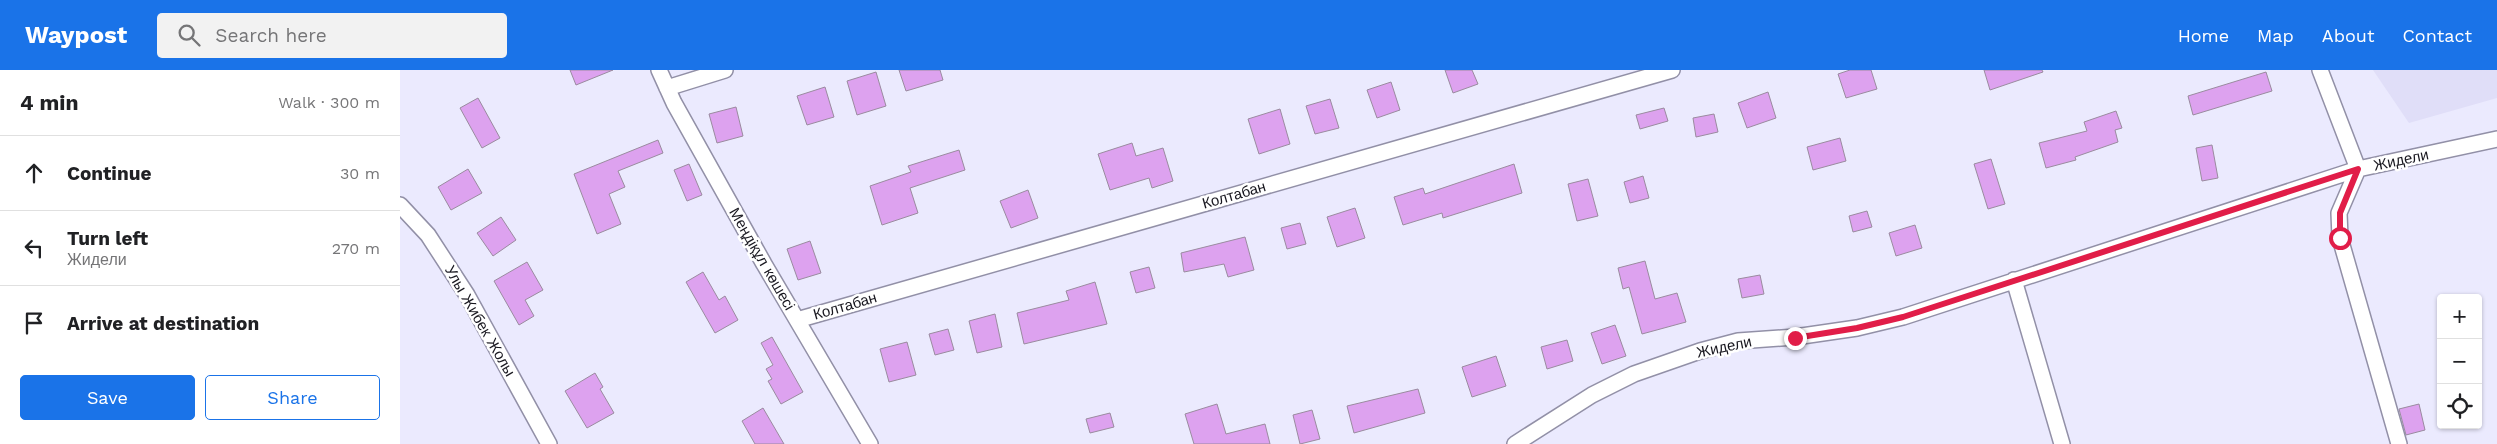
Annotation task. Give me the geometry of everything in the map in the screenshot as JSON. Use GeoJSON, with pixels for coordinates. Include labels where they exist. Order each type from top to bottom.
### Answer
{"type":"FeatureCollection","features":[{"type":"Feature","properties":{"kind":"street","name":"Меңдіқұл көшесі"},"geometry":{"type":"LineString","coordinates":[[659,70],[667,88],[797,320],[870,444]]}},
{"type":"Feature","properties":{"kind":"street"},"geometry":{"type":"LineString","coordinates":[[667,88],[725,70]]}},
{"type":"Feature","properties":{"kind":"street","name":"Колтабан"},"geometry":{"type":"LineString","coordinates":[[797,320],[1672,70]]}},
{"type":"Feature","properties":{"kind":"street"},"geometry":{"type":"LineString","coordinates":[[2320,70],[2358,169],[2340,213],[2340,238],[2399,444]]}},
{"type":"Feature","properties":{"kind":"street","name":"Жидели"},"geometry":{"type":"LineString","coordinates":[[1515,444],[1592,396],[1634,374],[1700,351],[1738,341],[1795,338],[1857,328],[1903,317],[2358,169],[2497,139]]}},
{"type":"Feature","properties":{"kind":"street","name":"Улы Жибек Жолы"},"geometry":{"type":"LineString","coordinates":[[400,205],[428,235],[467,295],[549,444]]}},
{"type":"Feature","properties":{"kind":"street"},"geometry":{"type":"LineString","coordinates":[[2014,280],[2062,444]]}},
{"type":"Feature","properties":{"kind":"shaded area"},"geometry":{"type":"Polygon","coordinates":[[[2373,70],[2497,70],[2497,98],[2409,123],[2373,70]]]}},
{"type":"Feature","properties":{"kind":"building"},"geometry":{"type":"Polygon","coordinates":[[[570,70],[613,70],[576,85],[570,70]]]}},
{"type":"Feature","properties":{"kind":"building"},"geometry":{"type":"Polygon","coordinates":[[[899,70],[940,70],[943,80],[906,91],[899,70]]]}},
{"type":"Feature","properties":{"kind":"building"},"geometry":{"type":"Polygon","coordinates":[[[1445,70],[1472,70],[1478,84],[1453,93],[1445,70]]]}},
{"type":"Feature","properties":{"kind":"building"},"geometry":{"type":"Polygon","coordinates":[[[1850,70],[1871,70],[1877,89],[1846,98],[1838,74],[1850,70]]]}},
{"type":"Feature","properties":{"kind":"building"},"geometry":{"type":"Polygon","coordinates":[[[1984,70],[2042,70],[2043,72],[1990,90],[1984,70]]]}},
{"type":"Feature","properties":{"kind":"building"},"geometry":{"type":"Polygon","coordinates":[[[876,72],[886,106],[857,115],[847,81],[876,72]]]}},
{"type":"Feature","properties":{"kind":"building"},"geometry":{"type":"Polygon","coordinates":[[[2266,72],[2272,91],[2193,115],[2188,96],[2266,72]]]}},
{"type":"Feature","properties":{"kind":"building"},"geometry":{"type":"Polygon","coordinates":[[[1391,82],[1400,110],[1377,118],[1367,90],[1391,82]]]}},
{"type":"Feature","properties":{"kind":"building"},"geometry":{"type":"Polygon","coordinates":[[[825,87],[834,117],[807,125],[797,96],[825,87]]]}},
{"type":"Feature","properties":{"kind":"building"},"geometry":{"type":"Polygon","coordinates":[[[1768,92],[1776,118],[1747,128],[1738,103],[1768,92]]]}},
{"type":"Feature","properties":{"kind":"building"},"geometry":{"type":"Polygon","coordinates":[[[478,98],[500,138],[482,148],[460,108],[478,98]]]}},
{"type":"Feature","properties":{"kind":"building"},"geometry":{"type":"Polygon","coordinates":[[[1330,99],[1339,128],[1315,134],[1306,106],[1330,99]]]}},
{"type":"Feature","properties":{"kind":"building"},"geometry":{"type":"Polygon","coordinates":[[[736,107],[743,136],[717,143],[709,114],[736,107]]]}},
{"type":"Feature","properties":{"kind":"building"},"geometry":{"type":"Polygon","coordinates":[[[1664,108],[1668,121],[1640,129],[1636,115],[1664,108]]]}},
{"type":"Feature","properties":{"kind":"building"},"geometry":{"type":"Polygon","coordinates":[[[1280,109],[1290,144],[1259,154],[1248,119],[1280,109]]]}},
{"type":"Feature","properties":{"kind":"building"},"geometry":{"type":"Polygon","coordinates":[[[2116,111],[2122,128],[2115,130],[2118,142],[2075,157],[2076,160],[2046,168],[2039,143],[2087,131],[2084,122],[2116,111]]]}},
{"type":"Feature","properties":{"kind":"building"},"geometry":{"type":"Polygon","coordinates":[[[1714,114],[1718,132],[1696,137],[1693,118],[1714,114]]]}},
{"type":"Feature","properties":{"kind":"building"},"geometry":{"type":"Polygon","coordinates":[[[1840,138],[1846,161],[1813,170],[1807,147],[1840,138]]]}},
{"type":"Feature","properties":{"kind":"building"},"geometry":{"type":"Polygon","coordinates":[[[658,140],[663,153],[618,171],[625,187],[609,194],[621,224],[597,234],[574,174],[658,140]]]}},
{"type":"Feature","properties":{"kind":"building"},"geometry":{"type":"Polygon","coordinates":[[[1132,143],[1136,156],[1163,148],[1173,181],[1152,188],[1149,178],[1110,190],[1098,154],[1132,143]]]}},
{"type":"Feature","properties":{"kind":"building"},"geometry":{"type":"Polygon","coordinates":[[[2212,145],[2218,178],[2202,181],[2196,148],[2212,145]]]}},
{"type":"Feature","properties":{"kind":"building"},"geometry":{"type":"Polygon","coordinates":[[[959,150],[965,170],[910,188],[918,213],[882,225],[870,186],[911,172],[908,166],[959,150]]]}},
{"type":"Feature","properties":{"kind":"building"},"geometry":{"type":"Polygon","coordinates":[[[1991,159],[2005,204],[1988,209],[1974,164],[1991,159]]]}},
{"type":"Feature","properties":{"kind":"building"},"geometry":{"type":"Polygon","coordinates":[[[689,164],[702,195],[687,201],[674,170],[689,164]]]}},
{"type":"Feature","properties":{"kind":"building"},"geometry":{"type":"Polygon","coordinates":[[[1514,164],[1522,193],[1443,218],[1442,213],[1403,225],[1394,197],[1423,188],[1425,194],[1514,164]]]}},
{"type":"Feature","properties":{"kind":"building"},"geometry":{"type":"Polygon","coordinates":[[[468,169],[482,193],[451,210],[438,187],[468,169]]]}},
{"type":"Feature","properties":{"kind":"building"},"geometry":{"type":"Polygon","coordinates":[[[1643,176],[1649,198],[1630,203],[1624,182],[1643,176]]]}},
{"type":"Feature","properties":{"kind":"building"},"geometry":{"type":"Polygon","coordinates":[[[1588,179],[1598,216],[1577,221],[1568,184],[1588,179]]]}},
{"type":"Feature","properties":{"kind":"building"},"geometry":{"type":"Polygon","coordinates":[[[1028,190],[1038,218],[1011,228],[1000,201],[1028,190]]]}},
{"type":"Feature","properties":{"kind":"building"},"geometry":{"type":"Polygon","coordinates":[[[1355,208],[1365,238],[1337,247],[1327,217],[1355,208]]]}},
{"type":"Feature","properties":{"kind":"building"},"geometry":{"type":"Polygon","coordinates":[[[1867,211],[1872,227],[1853,232],[1849,216],[1867,211]]]}},
{"type":"Feature","properties":{"kind":"building"},"geometry":{"type":"Polygon","coordinates":[[[501,217],[516,240],[493,256],[477,233],[501,217]]]}},
{"type":"Feature","properties":{"kind":"building"},"geometry":{"type":"Polygon","coordinates":[[[1300,223],[1306,244],[1287,249],[1281,228],[1300,223]]]}},
{"type":"Feature","properties":{"kind":"building"},"geometry":{"type":"Polygon","coordinates":[[[1915,225],[1922,248],[1896,256],[1889,233],[1915,225]]]}},
{"type":"Feature","properties":{"kind":"building"},"geometry":{"type":"Polygon","coordinates":[[[1245,237],[1254,270],[1228,277],[1224,264],[1184,272],[1181,253],[1245,237]]]}},
{"type":"Feature","properties":{"kind":"building"},"geometry":{"type":"Polygon","coordinates":[[[810,241],[821,273],[798,280],[787,249],[810,241]]]}},
{"type":"Feature","properties":{"kind":"building"},"geometry":{"type":"Polygon","coordinates":[[[1645,261],[1655,299],[1677,293],[1686,322],[1642,334],[1629,287],[1623,289],[1618,268],[1645,261]]]}},
{"type":"Feature","properties":{"kind":"building"},"geometry":{"type":"Polygon","coordinates":[[[527,262],[543,290],[525,300],[534,316],[519,325],[494,281],[527,262]]]}},
{"type":"Feature","properties":{"kind":"building"},"geometry":{"type":"Polygon","coordinates":[[[1149,267],[1155,288],[1136,293],[1130,272],[1149,267]]]}},
{"type":"Feature","properties":{"kind":"building"},"geometry":{"type":"Polygon","coordinates":[[[703,272],[719,300],[725,296],[738,320],[715,333],[686,282],[703,272]]]}},
{"type":"Feature","properties":{"kind":"building"},"geometry":{"type":"Polygon","coordinates":[[[1760,275],[1764,294],[1742,298],[1738,279],[1760,275]]]}},
{"type":"Feature","properties":{"kind":"building"},"geometry":{"type":"Polygon","coordinates":[[[1095,282],[1107,324],[1024,344],[1017,313],[1069,300],[1066,291],[1095,282]]]}},
{"type":"Feature","properties":{"kind":"building"},"geometry":{"type":"Polygon","coordinates":[[[995,314],[1002,347],[977,353],[969,321],[995,314]]]}},
{"type":"Feature","properties":{"kind":"building"},"geometry":{"type":"Polygon","coordinates":[[[1615,325],[1626,356],[1602,364],[1591,333],[1615,325]]]}},
{"type":"Feature","properties":{"kind":"building"},"geometry":{"type":"Polygon","coordinates":[[[948,329],[954,350],[935,355],[929,334],[948,329]]]}},
{"type":"Feature","properties":{"kind":"building"},"geometry":{"type":"Polygon","coordinates":[[[772,337],[803,392],[781,404],[768,381],[772,379],[766,369],[773,365],[761,343],[772,337]]]}},
{"type":"Feature","properties":{"kind":"building"},"geometry":{"type":"Polygon","coordinates":[[[1567,340],[1573,361],[1547,369],[1541,347],[1567,340]]]}},
{"type":"Feature","properties":{"kind":"building"},"geometry":{"type":"Polygon","coordinates":[[[907,342],[916,375],[889,382],[880,349],[907,342]]]}},
{"type":"Feature","properties":{"kind":"building"},"geometry":{"type":"Polygon","coordinates":[[[1496,356],[1506,386],[1472,397],[1462,367],[1496,356]]]}},
{"type":"Feature","properties":{"kind":"building"},"geometry":{"type":"Polygon","coordinates":[[[595,373],[603,387],[600,389],[614,413],[587,428],[565,391],[595,373]]]}},
{"type":"Feature","properties":{"kind":"building"},"geometry":{"type":"Polygon","coordinates":[[[1418,389],[1425,413],[1354,433],[1347,406],[1418,389]]]}},
{"type":"Feature","properties":{"kind":"building"},"geometry":{"type":"Polygon","coordinates":[[[1217,404],[1226,434],[1265,424],[1270,444],[1194,444],[1185,414],[1217,404]]]}},
{"type":"Feature","properties":{"kind":"building"},"geometry":{"type":"Polygon","coordinates":[[[2419,404],[2425,430],[2406,435],[2399,409],[2419,404]]]}},
{"type":"Feature","properties":{"kind":"building"},"geometry":{"type":"Polygon","coordinates":[[[763,408],[784,444],[755,444],[742,421],[763,408]]]}},
{"type":"Feature","properties":{"kind":"building"},"geometry":{"type":"Polygon","coordinates":[[[1312,410],[1320,439],[1300,444],[1293,415],[1312,410]]]}},
{"type":"Feature","properties":{"kind":"building"},"geometry":{"type":"Polygon","coordinates":[[[1110,413],[1114,427],[1090,433],[1086,419],[1110,413]]]}},
{"type":"Feature","properties":{"kind":"route"},"geometry":{"type":"LineString","coordinates":[[1795,338],[1857,328],[1903,317],[2144,237],[2358,169],[2340,213],[2340,238]]}}]}
